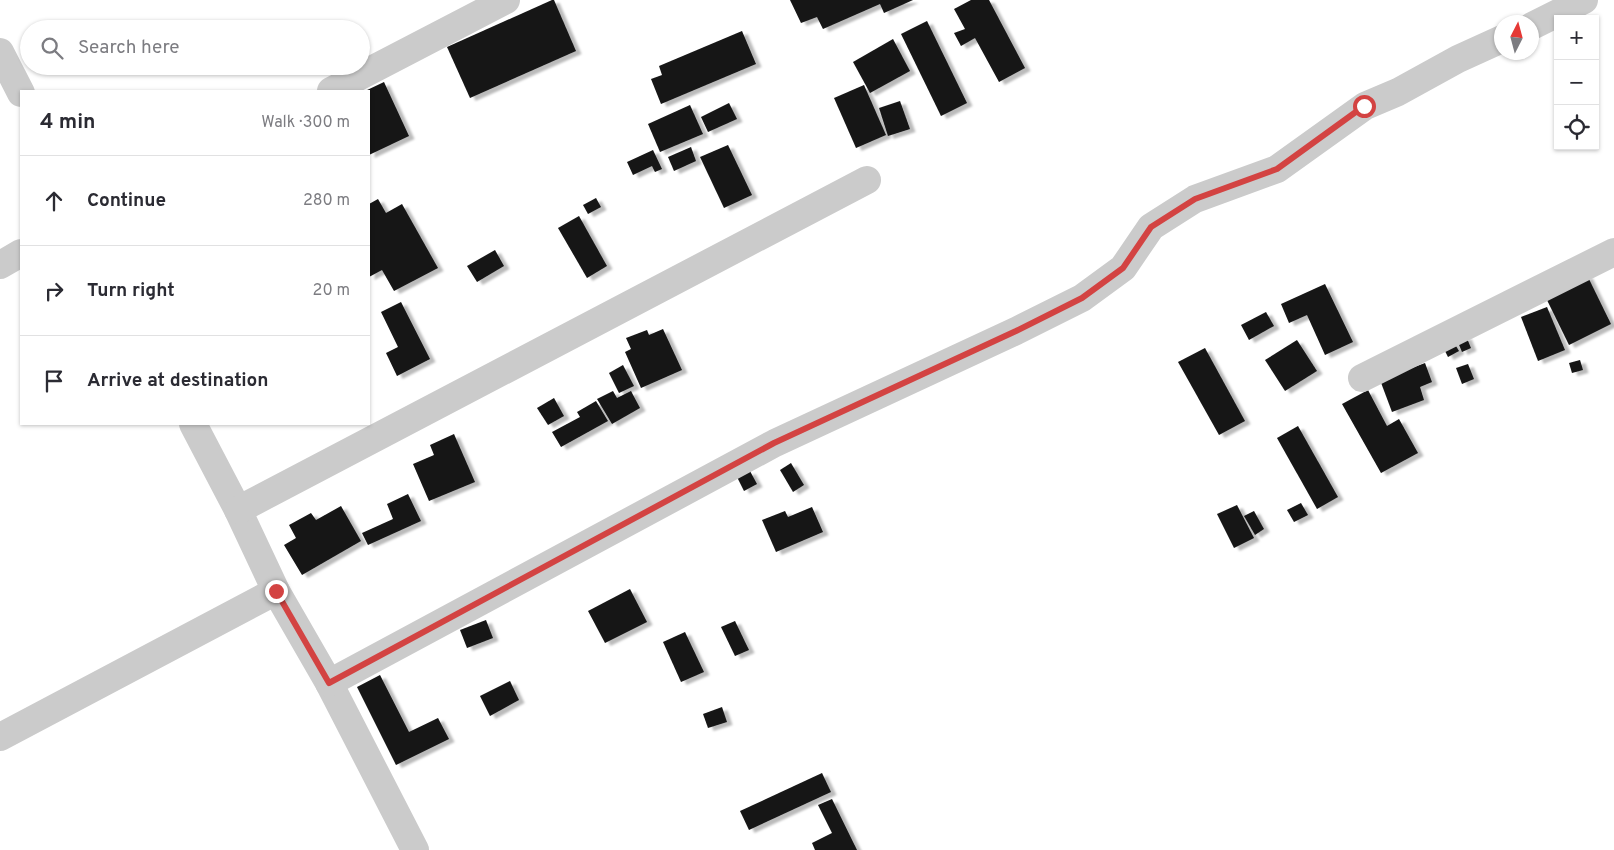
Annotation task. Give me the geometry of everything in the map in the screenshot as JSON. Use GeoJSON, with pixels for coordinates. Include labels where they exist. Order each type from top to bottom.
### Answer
{"type":"FeatureCollection","features":[{"type":"Feature","properties":{"kind":"street"},"geometry":{"type":"LineString","coordinates":[[370,71],[506,0]]}},
{"type":"Feature","properties":{"kind":"street"},"geometry":{"type":"LineString","coordinates":[[1539,22],[1584,0]]}},
{"type":"Feature","properties":{"kind":"street"},"geometry":{"type":"LineString","coordinates":[[329,683],[774,443],[1016,331],[1082,298],[1123,268],[1151,227],[1195,199],[1277,169],[1364,106],[1398,92],[1458,60],[1494,44]]}},
{"type":"Feature","properties":{"kind":"street"},"geometry":{"type":"LineString","coordinates":[[0,52],[20,91]]}},
{"type":"Feature","properties":{"kind":"street"},"geometry":{"type":"LineString","coordinates":[[333,90],[362,75]]}},
{"type":"Feature","properties":{"kind":"street"},"geometry":{"type":"LineString","coordinates":[[238,510],[867,180]]}},
{"type":"Feature","properties":{"kind":"street"},"geometry":{"type":"LineString","coordinates":[[1362,378],[1614,252]]}},
{"type":"Feature","properties":{"kind":"street"},"geometry":{"type":"LineString","coordinates":[[0,264],[20,254]]}},
{"type":"Feature","properties":{"kind":"street"},"geometry":{"type":"LineString","coordinates":[[194,425],[238,510],[276,591],[329,683],[415,850]]}},
{"type":"Feature","properties":{"kind":"street"},"geometry":{"type":"LineString","coordinates":[[0,737],[276,591]]}},
{"type":"Feature","properties":{"kind":"building"},"geometry":{"type":"Polygon","coordinates":[[[554,0],[576,51],[470,98],[447,47],[554,0]]]}},
{"type":"Feature","properties":{"kind":"building"},"geometry":{"type":"Polygon","coordinates":[[[790,0],[913,0],[884,13],[880,4],[823,29],[817,17],[801,23],[790,0]]]}},
{"type":"Feature","properties":{"kind":"building"},"geometry":{"type":"Polygon","coordinates":[[[971,0],[989,0],[1025,68],[999,82],[975,38],[961,46],[954,33],[965,29],[954,9],[971,0]]]}},
{"type":"Feature","properties":{"kind":"building"},"geometry":{"type":"Polygon","coordinates":[[[927,21],[967,103],[941,116],[901,34],[927,21]]]}},
{"type":"Feature","properties":{"kind":"building"},"geometry":{"type":"Polygon","coordinates":[[[742,31],[756,64],[661,104],[651,79],[662,75],[659,66],[742,31]]]}},
{"type":"Feature","properties":{"kind":"building"},"geometry":{"type":"Polygon","coordinates":[[[893,39],[910,71],[870,93],[853,62],[893,39]]]}},
{"type":"Feature","properties":{"kind":"building"},"geometry":{"type":"Polygon","coordinates":[[[384,82],[409,136],[370,155],[370,90],[367,90],[384,82]]]}},
{"type":"Feature","properties":{"kind":"building"},"geometry":{"type":"Polygon","coordinates":[[[864,85],[886,135],[856,148],[834,98],[864,85]]]}},
{"type":"Feature","properties":{"kind":"building"},"geometry":{"type":"Polygon","coordinates":[[[900,101],[910,129],[888,136],[879,108],[900,101]]]}},
{"type":"Feature","properties":{"kind":"building"},"geometry":{"type":"Polygon","coordinates":[[[729,103],[737,119],[708,132],[701,117],[729,103]]]}},
{"type":"Feature","properties":{"kind":"building"},"geometry":{"type":"Polygon","coordinates":[[[690,105],[703,134],[660,152],[648,124],[690,105]]]}},
{"type":"Feature","properties":{"kind":"building"},"geometry":{"type":"Polygon","coordinates":[[[728,145],[752,195],[724,208],[700,157],[728,145]]]}},
{"type":"Feature","properties":{"kind":"building"},"geometry":{"type":"Polygon","coordinates":[[[691,147],[696,161],[674,171],[668,157],[691,147]]]}},
{"type":"Feature","properties":{"kind":"building"},"geometry":{"type":"Polygon","coordinates":[[[653,150],[662,169],[655,172],[652,166],[633,175],[627,162],[653,150]]]}},
{"type":"Feature","properties":{"kind":"building"},"geometry":{"type":"Polygon","coordinates":[[[596,198],[601,207],[588,214],[583,205],[596,198]]]}},
{"type":"Feature","properties":{"kind":"building"},"geometry":{"type":"Polygon","coordinates":[[[378,199],[386,213],[402,204],[438,268],[394,291],[382,270],[370,276],[370,203],[378,199]]]}},
{"type":"Feature","properties":{"kind":"building"},"geometry":{"type":"Polygon","coordinates":[[[579,216],[607,266],[587,278],[558,228],[579,216]]]}},
{"type":"Feature","properties":{"kind":"building"},"geometry":{"type":"Polygon","coordinates":[[[495,250],[504,266],[477,282],[467,266],[495,250]]]}},
{"type":"Feature","properties":{"kind":"building"},"geometry":{"type":"Polygon","coordinates":[[[1587,275],[1611,324],[1569,345],[1545,296],[1587,275]]]}},
{"type":"Feature","properties":{"kind":"building"},"geometry":{"type":"Polygon","coordinates":[[[1325,284],[1353,342],[1325,355],[1307,315],[1289,323],[1281,304],[1325,284]]]}},
{"type":"Feature","properties":{"kind":"building"},"geometry":{"type":"Polygon","coordinates":[[[401,302],[430,359],[397,376],[386,353],[398,347],[381,312],[401,302]]]}},
{"type":"Feature","properties":{"kind":"building"},"geometry":{"type":"Polygon","coordinates":[[[1547,307],[1565,350],[1538,361],[1521,317],[1547,307]]]}},
{"type":"Feature","properties":{"kind":"building"},"geometry":{"type":"Polygon","coordinates":[[[1266,312],[1274,326],[1249,340],[1241,325],[1266,312]]]}},
{"type":"Feature","properties":{"kind":"building"},"geometry":{"type":"Polygon","coordinates":[[[663,329],[682,370],[641,388],[625,352],[631,349],[626,338],[647,330],[649,335],[663,329]]]}},
{"type":"Feature","properties":{"kind":"building"},"geometry":{"type":"Polygon","coordinates":[[[1466,336],[1471,348],[1462,352],[1457,340],[1466,336]]]}},
{"type":"Feature","properties":{"kind":"building"},"geometry":{"type":"Polygon","coordinates":[[[1297,340],[1317,371],[1285,391],[1265,360],[1297,340]]]}},
{"type":"Feature","properties":{"kind":"building"},"geometry":{"type":"Polygon","coordinates":[[[1453,341],[1459,351],[1448,357],[1443,347],[1453,341]]]}},
{"type":"Feature","properties":{"kind":"building"},"geometry":{"type":"Polygon","coordinates":[[[1205,348],[1245,421],[1219,435],[1178,362],[1205,348]]]}},
{"type":"Feature","properties":{"kind":"building"},"geometry":{"type":"Polygon","coordinates":[[[1580,360],[1583,370],[1572,373],[1569,363],[1580,360]]]}},
{"type":"Feature","properties":{"kind":"building"},"geometry":{"type":"Polygon","coordinates":[[[1425,363],[1432,382],[1420,387],[1424,400],[1392,412],[1380,380],[1425,363]]]}},
{"type":"Feature","properties":{"kind":"building"},"geometry":{"type":"Polygon","coordinates":[[[1468,364],[1474,379],[1462,384],[1456,368],[1468,364]]]}},
{"type":"Feature","properties":{"kind":"building"},"geometry":{"type":"Polygon","coordinates":[[[623,365],[634,386],[619,393],[609,373],[623,365]]]}},
{"type":"Feature","properties":{"kind":"building"},"geometry":{"type":"Polygon","coordinates":[[[1368,390],[1387,426],[1399,419],[1418,453],[1381,473],[1342,404],[1368,390]]]}},
{"type":"Feature","properties":{"kind":"building"},"geometry":{"type":"Polygon","coordinates":[[[613,391],[617,398],[631,391],[640,408],[612,424],[597,399],[613,391]]]}},
{"type":"Feature","properties":{"kind":"building"},"geometry":{"type":"Polygon","coordinates":[[[554,398],[564,416],[548,425],[537,408],[554,398]]]}},
{"type":"Feature","properties":{"kind":"building"},"geometry":{"type":"Polygon","coordinates":[[[596,401],[608,421],[561,447],[552,432],[580,417],[577,412],[596,401]]]}},
{"type":"Feature","properties":{"kind":"building"},"geometry":{"type":"Polygon","coordinates":[[[1298,426],[1338,497],[1317,509],[1277,438],[1298,426]]]}},
{"type":"Feature","properties":{"kind":"building"},"geometry":{"type":"Polygon","coordinates":[[[454,434],[475,482],[429,501],[413,464],[434,455],[430,445],[454,434]]]}},
{"type":"Feature","properties":{"kind":"building"},"geometry":{"type":"Polygon","coordinates":[[[791,463],[804,485],[793,492],[780,470],[791,463]]]}},
{"type":"Feature","properties":{"kind":"building"},"geometry":{"type":"Polygon","coordinates":[[[750,471],[757,484],[744,491],[737,477],[750,471]]]}},
{"type":"Feature","properties":{"kind":"building"},"geometry":{"type":"Polygon","coordinates":[[[408,494],[421,521],[368,545],[362,533],[393,519],[387,504],[408,494]]]}},
{"type":"Feature","properties":{"kind":"building"},"geometry":{"type":"Polygon","coordinates":[[[1301,503],[1308,515],[1294,522],[1287,510],[1301,503]]]}},
{"type":"Feature","properties":{"kind":"building"},"geometry":{"type":"Polygon","coordinates":[[[1237,505],[1254,538],[1234,548],[1217,514],[1237,505]]]}},
{"type":"Feature","properties":{"kind":"building"},"geometry":{"type":"Polygon","coordinates":[[[341,506],[361,541],[302,575],[284,545],[296,538],[289,525],[311,513],[316,520],[341,506]]]}},
{"type":"Feature","properties":{"kind":"building"},"geometry":{"type":"Polygon","coordinates":[[[812,507],[823,532],[776,552],[762,520],[785,511],[788,517],[812,507]]]}},
{"type":"Feature","properties":{"kind":"building"},"geometry":{"type":"Polygon","coordinates":[[[1254,511],[1264,529],[1255,535],[1244,516],[1254,511]]]}},
{"type":"Feature","properties":{"kind":"building"},"geometry":{"type":"Polygon","coordinates":[[[630,589],[647,622],[605,643],[588,611],[630,589]]]}},
{"type":"Feature","properties":{"kind":"building"},"geometry":{"type":"Polygon","coordinates":[[[486,620],[493,638],[467,648],[460,630],[486,620]]]}},
{"type":"Feature","properties":{"kind":"building"},"geometry":{"type":"Polygon","coordinates":[[[735,621],[749,650],[735,656],[721,627],[735,621]]]}},
{"type":"Feature","properties":{"kind":"building"},"geometry":{"type":"Polygon","coordinates":[[[685,632],[704,672],[681,682],[663,642],[685,632]]]}},
{"type":"Feature","properties":{"kind":"building"},"geometry":{"type":"Polygon","coordinates":[[[380,675],[409,732],[438,718],[449,739],[396,765],[357,687],[380,675]]]}},
{"type":"Feature","properties":{"kind":"building"},"geometry":{"type":"Polygon","coordinates":[[[510,681],[519,700],[490,716],[480,696],[510,681]]]}},
{"type":"Feature","properties":{"kind":"building"},"geometry":{"type":"Polygon","coordinates":[[[722,707],[727,722],[708,728],[703,714],[722,707]]]}},
{"type":"Feature","properties":{"kind":"building"},"geometry":{"type":"Polygon","coordinates":[[[822,773],[831,792],[749,830],[740,811],[822,773]]]}},
{"type":"Feature","properties":{"kind":"building"},"geometry":{"type":"Polygon","coordinates":[[[832,799],[857,850],[815,850],[812,843],[832,833],[818,805],[832,799]]]}},
{"type":"Feature","properties":{"kind":"route"},"geometry":{"type":"LineString","coordinates":[[276,591],[329,683],[774,443],[1016,331],[1082,298],[1123,268],[1151,227],[1195,199],[1277,169],[1364,106]]}}]}
